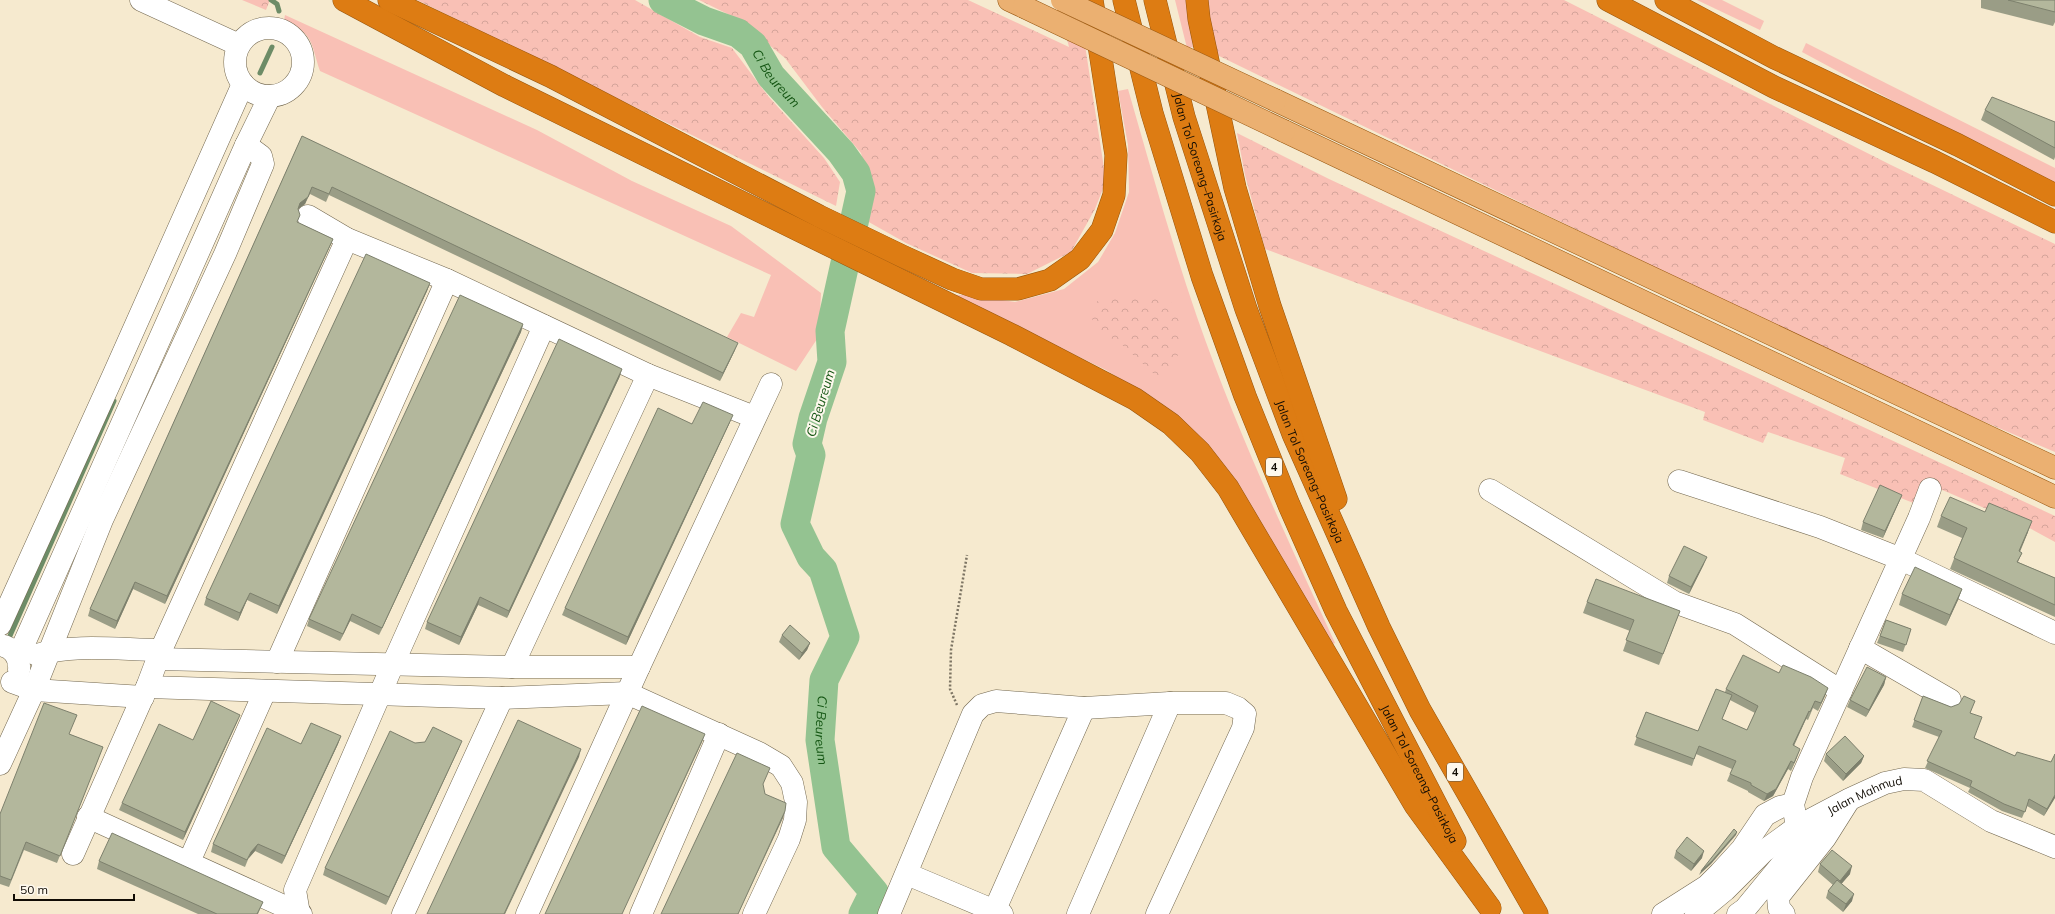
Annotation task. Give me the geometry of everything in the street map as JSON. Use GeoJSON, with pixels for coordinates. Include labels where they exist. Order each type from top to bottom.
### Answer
{"type":"FeatureCollection","features":[{"type":"Feature","properties":{"kind":"highway"},"geometry":{"type":"LineString","coordinates":[[344,0],[512,90],[1012,336],[1135,399],[1171,424],[1200,452],[1228,488],[1415,805],[1492,911]]}},
{"type":"Feature","properties":{"kind":"highway"},"geometry":{"type":"LineString","coordinates":[[389,0],[550,76],[819,216],[952,279],[981,289],[1018,289],[1050,280],[1080,259],[1102,230],[1114,195],[1116,155],[1092,0]]}},
{"type":"Feature","properties":{"kind":"highway","name":"Jalan Tol Soreang–Pasirkoja"},"geometry":{"type":"LineString","coordinates":[[1124,0],[1154,120],[1202,276],[1248,403],[1289,505],[1336,611],[1492,911]]}},
{"type":"Feature","properties":{"kind":"highway","name":"Jalan Tol Soreang–Pasirkoja"},"geometry":{"type":"LineString","coordinates":[[1155,0],[1184,117],[1246,309],[1293,434],[1379,627],[1420,710],[1537,914]]}},
{"type":"Feature","properties":{"kind":"highway"},"geometry":{"type":"LineString","coordinates":[[1197,0],[1199,19],[1235,188],[1270,306],[1379,627]]}},
{"type":"Feature","properties":{"kind":"highway"},"geometry":{"type":"LineString","coordinates":[[1608,0],[1774,86],[1935,162],[2055,222]]}},
{"type":"Feature","properties":{"kind":"highway"},"geometry":{"type":"LineString","coordinates":[[1666,0],[1775,58],[1958,145],[2055,195]]}},
{"type":"Feature","properties":{"kind":"main road"},"geometry":{"type":"LineString","coordinates":[[1062,0],[2055,468]]}},
{"type":"Feature","properties":{"kind":"main road"},"geometry":{"type":"LineString","coordinates":[[1017,4],[2055,497]]}},
{"type":"Feature","properties":{"kind":"street"},"geometry":{"type":"LineString","coordinates":[[141,0],[244,39]]}},
{"type":"Feature","properties":{"kind":"street"},"geometry":{"type":"LineString","coordinates":[[178,0],[244,39]]}},
{"type":"Feature","properties":{"kind":"street"},"geometry":{"type":"LineString","coordinates":[[262,28],[283,30],[299,43],[304,62],[300,79],[287,92],[270,96],[255,93],[243,84],[236,72],[235,58],[244,39],[262,28]]}},
{"type":"Feature","properties":{"kind":"street"},"geometry":{"type":"LineString","coordinates":[[0,625],[114,376],[243,84]]}},
{"type":"Feature","properties":{"kind":"street"},"geometry":{"type":"LineString","coordinates":[[8,673],[145,374],[246,145],[270,96]]}},
{"type":"Feature","properties":{"kind":"street"},"geometry":{"type":"LineString","coordinates":[[0,764],[34,690],[102,520],[165,384],[263,164],[261,156],[246,145]]}},
{"type":"Feature","properties":{"kind":"street"},"geometry":{"type":"LineString","coordinates":[[308,216],[347,239],[447,280],[648,375],[754,417]]}},
{"type":"Feature","properties":{"kind":"street"},"geometry":{"type":"LineString","coordinates":[[73,854],[88,817],[145,692],[159,655],[347,239]]}},
{"type":"Feature","properties":{"kind":"street"},"geometry":{"type":"LineString","coordinates":[[277,662],[447,280]]}},
{"type":"Feature","properties":{"kind":"street"},"geometry":{"type":"LineString","coordinates":[[269,908],[295,890],[393,664],[544,326]]}},
{"type":"Feature","properties":{"kind":"street"},"geometry":{"type":"LineString","coordinates":[[145,374],[165,384]]}},
{"type":"Feature","properties":{"kind":"street"},"geometry":{"type":"LineString","coordinates":[[512,667],[648,375]]}},
{"type":"Feature","properties":{"kind":"street"},"geometry":{"type":"LineString","coordinates":[[527,914],[638,667],[754,417],[771,384]]}},
{"type":"Feature","properties":{"kind":"street"},"geometry":{"type":"LineString","coordinates":[[1679,482],[1820,528],[1901,559],[2055,633]]}},
{"type":"Feature","properties":{"kind":"street"},"geometry":{"type":"LineString","coordinates":[[1797,827],[1793,804],[1802,777],[1901,559],[1930,489]]}},
{"type":"Feature","properties":{"kind":"street"},"geometry":{"type":"LineString","coordinates":[[1490,490],[1669,599],[1735,624],[1841,691]]}},
{"type":"Feature","properties":{"kind":"street"},"geometry":{"type":"LineString","coordinates":[[1860,648],[1950,700]]}},
{"type":"Feature","properties":{"kind":"street"},"geometry":{"type":"LineString","coordinates":[[8,673],[49,651],[85,649],[277,662],[512,667],[638,667]]}},
{"type":"Feature","properties":{"kind":"street"},"geometry":{"type":"LineString","coordinates":[[8,673],[34,690],[145,692],[265,690],[502,698],[627,693],[759,753],[781,766],[792,782],[796,802],[795,820],[789,839],[754,914]]}},
{"type":"Feature","properties":{"kind":"street"},"geometry":{"type":"LineString","coordinates":[[188,864],[265,690]]}},
{"type":"Feature","properties":{"kind":"street"},"geometry":{"type":"LineString","coordinates":[[403,914],[502,698]]}},
{"type":"Feature","properties":{"kind":"street"},"geometry":{"type":"LineString","coordinates":[[889,914],[973,714],[982,705],[996,701],[1084,708],[1170,703],[1226,703],[1238,708],[1245,714],[1243,728],[1157,914]]}},
{"type":"Feature","properties":{"kind":"street"},"geometry":{"type":"LineString","coordinates":[[1078,914],[1170,703]]}},
{"type":"Feature","properties":{"kind":"street"},"geometry":{"type":"LineString","coordinates":[[907,874],[996,913],[1084,708]]}},
{"type":"Feature","properties":{"kind":"street"},"geometry":{"type":"LineString","coordinates":[[641,914],[719,734]]}},
{"type":"Feature","properties":{"kind":"street","name":"Jalan Mahmud"},"geometry":{"type":"LineString","coordinates":[[1696,914],[1726,890],[1764,851],[1797,827],[1850,799],[1885,783],[1904,779],[1924,780],[1991,821],[2055,847]]}},
{"type":"Feature","properties":{"kind":"street"},"geometry":{"type":"LineString","coordinates":[[1784,914],[1779,908],[1778,897],[1825,838],[1850,799]]}},
{"type":"Feature","properties":{"kind":"street"},"geometry":{"type":"LineString","coordinates":[[1663,914],[1707,886],[1742,849],[1765,815],[1776,809],[1793,804]]}},
{"type":"Feature","properties":{"kind":"street"},"geometry":{"type":"LineString","coordinates":[[1738,914],[1745,909],[1826,811]]}},
{"type":"Feature","properties":{"kind":"street"},"geometry":{"type":"LineString","coordinates":[[88,817],[188,864],[269,908],[300,914],[295,890]]}},
{"type":"Feature","properties":{"kind":"path"},"geometry":{"type":"LineString","coordinates":[[967,555],[951,650],[950,689],[957,705],[973,714]]}},
{"type":"Feature","properties":{"kind":"green space"},"geometry":{"type":"Polygon","coordinates":[[[242,0],[270,0],[266,10],[242,0]]]}},
{"type":"Feature","properties":{"kind":"green space"},"geometry":{"type":"Polygon","coordinates":[[[417,0],[635,0],[700,37],[732,48],[768,96],[824,158],[840,182],[836,206],[417,0]]]}},
{"type":"Feature","properties":{"kind":"green space"},"geometry":{"type":"Polygon","coordinates":[[[699,0],[968,0],[1069,47],[1057,0],[1078,0],[1106,181],[1095,209],[1071,252],[1027,274],[972,273],[906,243],[867,221],[873,197],[861,153],[822,107],[785,58],[738,19],[699,0]]]}},
{"type":"Feature","properties":{"kind":"green space"},"geometry":{"type":"Polygon","coordinates":[[[1175,0],[1186,0],[1193,47],[1187,48],[1175,0]]]}},
{"type":"Feature","properties":{"kind":"green space"},"geometry":{"type":"Polygon","coordinates":[[[1205,0],[1564,0],[1891,165],[2055,244],[2055,452],[1893,383],[1215,54],[1205,0]]]}},
{"type":"Feature","properties":{"kind":"green space"},"geometry":{"type":"Polygon","coordinates":[[[1697,0],[1722,0],[1764,21],[1760,30],[1697,0]]]}},
{"type":"Feature","properties":{"kind":"green space"},"geometry":{"type":"Polygon","coordinates":[[[285,15],[537,130],[632,181],[731,226],[821,293],[819,336],[796,371],[727,337],[741,313],[754,317],[771,275],[320,71],[310,40],[301,30],[284,20],[285,15]]]}},
{"type":"Feature","properties":{"kind":"green space"},"geometry":{"type":"Polygon","coordinates":[[[1806,43],[2055,168],[2055,188],[1802,52],[1806,43]]]}},
{"type":"Feature","properties":{"kind":"green space"},"geometry":{"type":"Polygon","coordinates":[[[1128,89],[1187,289],[1212,359],[1245,441],[1335,643],[1327,647],[1173,414],[1106,370],[1021,329],[957,303],[957,295],[970,295],[1015,302],[1064,289],[1098,262],[1115,233],[1129,192],[1128,145],[1118,91],[1128,89]]]}},
{"type":"Feature","properties":{"kind":"green space"},"geometry":{"type":"Polygon","coordinates":[[[1237,133],[1329,179],[2055,516],[2055,542],[2024,525],[1926,483],[1916,504],[1840,474],[1845,458],[1768,432],[1763,443],[1703,420],[1705,412],[1265,249],[1245,175],[1237,133]]]}},
{"type":"Feature","properties":{"kind":"green space"},"geometry":{"type":"Polygon","coordinates":[[[1134,296],[1168,300],[1180,310],[1180,351],[1169,368],[1167,374],[1157,377],[1119,342],[1102,334],[1092,319],[1092,304],[1104,298],[1134,296]]]}},
{"type":"Feature","properties":{"kind":"building"},"geometry":{"type":"Polygon","coordinates":[[[2008,0],[2055,0],[2055,12],[2008,0]]]}},
{"type":"Feature","properties":{"kind":"building"},"geometry":{"type":"Polygon","coordinates":[[[1992,97],[2055,122],[2055,148],[1985,110],[1992,97]]]}},
{"type":"Feature","properties":{"kind":"building"},"geometry":{"type":"Polygon","coordinates":[[[302,136],[738,343],[723,373],[332,187],[329,194],[312,187],[308,197],[300,203],[298,209],[300,215],[297,222],[333,239],[167,596],[135,582],[117,621],[90,609],[302,136]]]}},
{"type":"Feature","properties":{"kind":"building"},"geometry":{"type":"Polygon","coordinates":[[[366,254],[430,283],[279,606],[250,593],[240,613],[206,598],[366,254]]]}},
{"type":"Feature","properties":{"kind":"building"},"geometry":{"type":"Polygon","coordinates":[[[460,295],[523,324],[382,628],[352,614],[343,634],[309,619],[460,295]]]}},
{"type":"Feature","properties":{"kind":"building"},"geometry":{"type":"Polygon","coordinates":[[[559,339],[622,369],[509,611],[480,597],[461,637],[427,622],[559,339]]]}},
{"type":"Feature","properties":{"kind":"building"},"geometry":{"type":"Polygon","coordinates":[[[703,402],[733,415],[628,637],[565,608],[658,408],[692,424],[703,402]]]}},
{"type":"Feature","properties":{"kind":"building"},"geometry":{"type":"Polygon","coordinates":[[[1880,485],[1902,495],[1885,531],[1863,522],[1880,485]]]}},
{"type":"Feature","properties":{"kind":"building"},"geometry":{"type":"Polygon","coordinates":[[[1950,497],[1985,512],[1989,503],[2032,521],[2019,551],[2022,553],[2017,562],[2055,578],[2055,605],[1954,558],[1967,528],[1941,516],[1950,497]]]}},
{"type":"Feature","properties":{"kind":"building"},"geometry":{"type":"Polygon","coordinates":[[[1684,546],[1707,557],[1691,587],[1669,576],[1684,546]]]}},
{"type":"Feature","properties":{"kind":"building"},"geometry":{"type":"Polygon","coordinates":[[[1915,567],[1962,589],[1950,615],[1902,594],[1915,567]]]}},
{"type":"Feature","properties":{"kind":"building"},"geometry":{"type":"Polygon","coordinates":[[[1596,579],[1680,611],[1663,654],[1626,640],[1634,620],[1587,602],[1596,579]]]}},
{"type":"Feature","properties":{"kind":"building"},"geometry":{"type":"Polygon","coordinates":[[[1886,620],[1911,629],[1906,645],[1880,636],[1886,620]]]}},
{"type":"Feature","properties":{"kind":"building"},"geometry":{"type":"Polygon","coordinates":[[[790,625],[810,643],[802,653],[782,635],[790,625]]]}},
{"type":"Feature","properties":{"kind":"building"},"geometry":{"type":"Polygon","coordinates":[[[1743,655],[1779,673],[1783,665],[1811,677],[1828,688],[1821,703],[1815,701],[1793,745],[1800,749],[1794,763],[1791,761],[1776,789],[1767,794],[1751,785],[1751,783],[1730,774],[1736,761],[1699,746],[1694,759],[1636,737],[1646,712],[1698,731],[1716,689],[1732,695],[1722,719],[1747,730],[1758,706],[1726,689],[1743,655]]]}},
{"type":"Feature","properties":{"kind":"building"},"geometry":{"type":"Polygon","coordinates":[[[1867,667],[1886,677],[1869,710],[1850,700],[1867,667]]]}},
{"type":"Feature","properties":{"kind":"building"},"geometry":{"type":"Polygon","coordinates":[[[1923,696],[1951,707],[1959,704],[1964,696],[1975,701],[1970,713],[1982,717],[1974,738],[2015,756],[2017,752],[2051,762],[2055,754],[2055,795],[2047,809],[2029,799],[2025,812],[2004,804],[1970,786],[1972,781],[1927,761],[1942,731],[1914,720],[1923,696]]]}},
{"type":"Feature","properties":{"kind":"building"},"geometry":{"type":"Polygon","coordinates":[[[211,701],[240,715],[185,832],[122,803],[159,724],[193,740],[211,701]]]}},
{"type":"Feature","properties":{"kind":"building"},"geometry":{"type":"Polygon","coordinates":[[[44,703],[77,715],[69,734],[103,747],[60,856],[26,842],[11,880],[0,876],[0,814],[44,703]]]}},
{"type":"Feature","properties":{"kind":"building"},"geometry":{"type":"Polygon","coordinates":[[[642,706],[705,734],[622,914],[545,914],[642,706]]]}},
{"type":"Feature","properties":{"kind":"building"},"geometry":{"type":"Polygon","coordinates":[[[518,720],[581,749],[504,914],[427,914],[518,720]]]}},
{"type":"Feature","properties":{"kind":"building"},"geometry":{"type":"Polygon","coordinates":[[[311,723],[341,736],[285,856],[258,844],[251,852],[247,860],[213,844],[267,728],[301,744],[311,723]]]}},
{"type":"Feature","properties":{"kind":"building"},"geometry":{"type":"Polygon","coordinates":[[[433,727],[462,741],[389,897],[325,868],[390,731],[415,743],[425,742],[433,727]]]}},
{"type":"Feature","properties":{"kind":"building"},"geometry":{"type":"Polygon","coordinates":[[[1845,736],[1864,756],[1846,774],[1826,754],[1845,736]]]}},
{"type":"Feature","properties":{"kind":"building"},"geometry":{"type":"Polygon","coordinates":[[[737,753],[770,768],[763,784],[765,794],[786,803],[785,811],[738,914],[661,914],[737,753]]]}},
{"type":"Feature","properties":{"kind":"building"},"geometry":{"type":"Polygon","coordinates":[[[1734,829],[1737,832],[1712,861],[1701,871],[1734,829]]]}},
{"type":"Feature","properties":{"kind":"building"},"geometry":{"type":"Polygon","coordinates":[[[112,833],[263,902],[257,914],[217,914],[99,861],[112,833]]]}},
{"type":"Feature","properties":{"kind":"building"},"geometry":{"type":"Polygon","coordinates":[[[1687,837],[1704,851],[1694,864],[1676,851],[1687,837]]]}},
{"type":"Feature","properties":{"kind":"building"},"geometry":{"type":"Polygon","coordinates":[[[1832,850],[1852,866],[1840,881],[1820,864],[1832,850]]]}},
{"type":"Feature","properties":{"kind":"building"},"geometry":{"type":"Polygon","coordinates":[[[1837,880],[1854,894],[1846,904],[1828,891],[1837,880]]]}},
{"type":"Feature","properties":{"kind":"waterway"},"geometry":{"type":"LineString","coordinates":[[271,0],[277,4],[279,11]]}},
{"type":"Feature","properties":{"kind":"waterway","name":"Ci Beureum"},"geometry":{"type":"LineString","coordinates":[[663,0],[704,21],[738,33],[753,45],[771,76],[841,152],[856,173],[861,191],[830,331],[832,362],[813,418],[807,444],[811,455],[795,524],[811,557],[823,570],[845,637],[824,680],[820,740],[836,847],[874,892],[863,914]]}},
{"type":"Feature","properties":{"kind":"waterway"},"geometry":{"type":"LineString","coordinates":[[260,73],[272,47]]}},
{"type":"Feature","properties":{"kind":"waterway"},"geometry":{"type":"LineString","coordinates":[[9,638],[114,401]]}}]}
